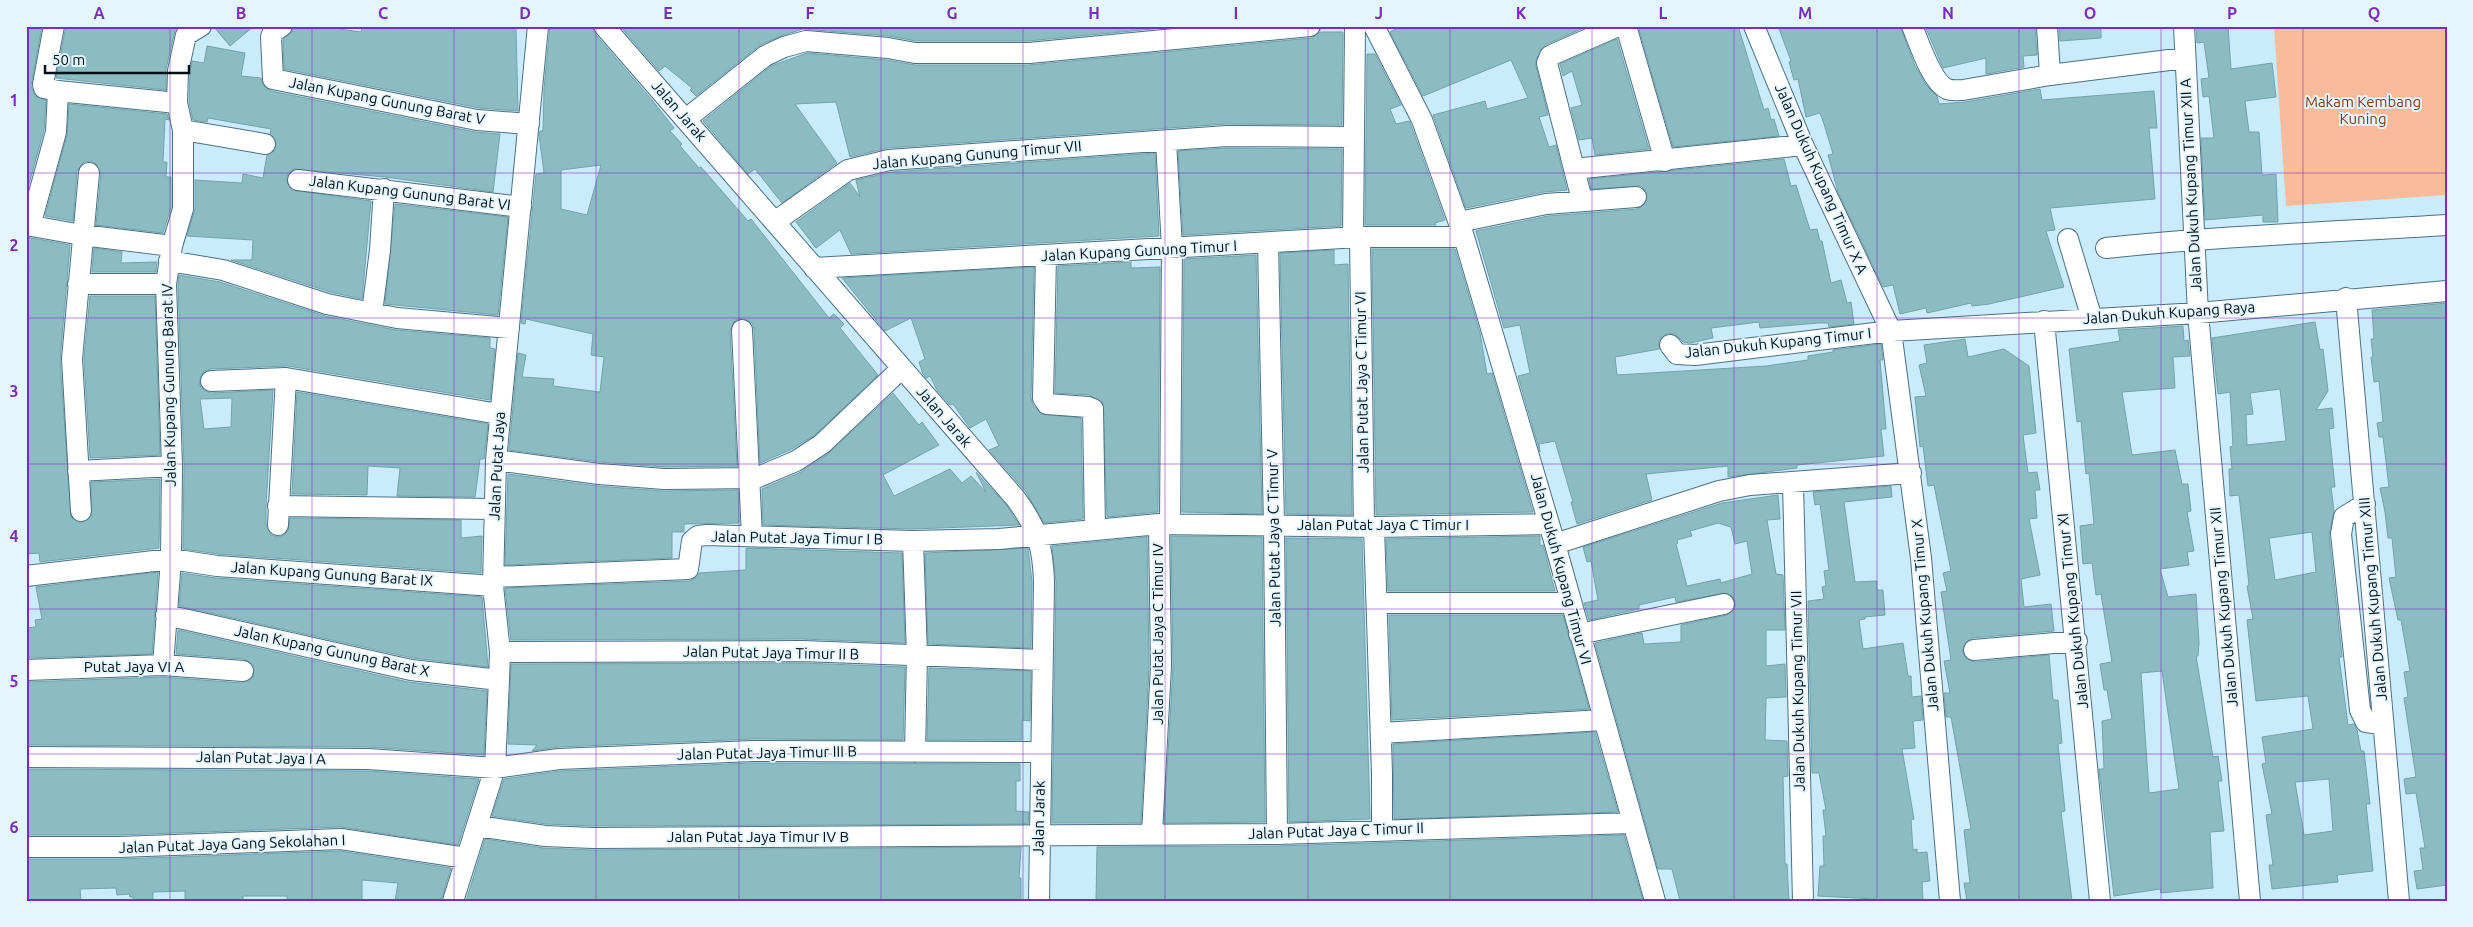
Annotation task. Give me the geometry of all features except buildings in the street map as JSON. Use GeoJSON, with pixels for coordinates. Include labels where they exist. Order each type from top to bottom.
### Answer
{"type":"FeatureCollection","features":[{"type":"Feature","properties":{"kind":"street"},"geometry":{"type":"LineString","coordinates":[[54,26],[43,84],[44,88],[177,103]]}},
{"type":"Feature","properties":{"kind":"street","name":"Jalan Kupang Gunung Barat V"},"geometry":{"type":"LineString","coordinates":[[282,26],[273,32],[272,37],[273,79],[477,120],[529,124]]}},
{"type":"Feature","properties":{"kind":"street","name":"Jalan Jarak"},"geometry":{"type":"LineString","coordinates":[[604,26],[776,221],[814,268],[1016,499],[1038,535],[1044,576],[1038,901]]}},
{"type":"Feature","properties":{"kind":"street"},"geometry":{"type":"LineString","coordinates":[[686,119],[766,56],[784,47],[806,41],[888,48],[915,54],[1029,52],[1310,26]]}},
{"type":"Feature","properties":{"kind":"street","name":"Jalan Putat Jaya C Timur VI"},"geometry":{"type":"LineString","coordinates":[[1355,26],[1354,137],[1356,237],[1369,527],[1376,603],[1381,733],[1382,830]]}},
{"type":"Feature","properties":{"kind":"street","name":"Jalan Dukuh Kupang Timur VI"},"geometry":{"type":"LineString","coordinates":[[1374,26],[1422,120],[1462,230],[1555,544],[1570,604],[1655,901]]}},
{"type":"Feature","properties":{"kind":"street"},"geometry":{"type":"LineString","coordinates":[[1582,200],[1546,63],[1550,56],[1618,26]]}},
{"type":"Feature","properties":{"kind":"street"},"geometry":{"type":"LineString","coordinates":[[1626,26],[1665,161]]}},
{"type":"Feature","properties":{"kind":"street","name":"Jalan Dukuh Kupang Timur X A"},"geometry":{"type":"LineString","coordinates":[[1754,26],[1803,145],[1891,331]]}},
{"type":"Feature","properties":{"kind":"street","name":"Jalan Dukuh Kupang Timur XII A"},"geometry":{"type":"LineString","coordinates":[[1912,26],[1928,64],[1938,81],[1949,90],[1963,90],[2050,75],[2185,58]]}},
{"type":"Feature","properties":{"kind":"street"},"geometry":{"type":"LineString","coordinates":[[2047,26],[2050,75]]}},
{"type":"Feature","properties":{"kind":"street","name":"Jalan Dukuh Kupang Timur XII A"},"geometry":{"type":"LineString","coordinates":[[2184,26],[2198,313]]}},
{"type":"Feature","properties":{"kind":"street","name":"Jalan Putat Jaya"},"geometry":{"type":"LineString","coordinates":[[453,901],[495,768],[500,680],[500,652],[493,582],[496,460],[499,414],[529,124],[532,28]]}},
{"type":"Feature","properties":{"kind":"street","name":"Jalan Kupang Gunung Barat IV"},"geometry":{"type":"LineString","coordinates":[[163,665],[171,559],[172,466],[166,284],[171,254],[183,210],[183,130],[177,103],[178,71],[191,29]]}},
{"type":"Feature","properties":{"kind":"street"},"geometry":{"type":"LineString","coordinates":[[58,91],[56,132],[28,225],[171,254],[327,304],[397,318],[509,328]]}},
{"type":"Feature","properties":{"kind":"street"},"geometry":{"type":"LineString","coordinates":[[183,130],[265,144]]}},
{"type":"Feature","properties":{"kind":"street","name":"Jalan Kupang Gunung Timur VII"},"geometry":{"type":"LineString","coordinates":[[776,221],[837,176],[848,170],[871,163],[1227,136],[1354,137]]}},
{"type":"Feature","properties":{"kind":"street"},"geometry":{"type":"LineString","coordinates":[[1166,141],[1172,248]]}},
{"type":"Feature","properties":{"kind":"street"},"geometry":{"type":"LineString","coordinates":[[1574,169],[1665,161],[1803,145]]}},
{"type":"Feature","properties":{"kind":"street"},"geometry":{"type":"LineString","coordinates":[[82,511],[72,359],[89,173]]}},
{"type":"Feature","properties":{"kind":"street","name":"Jalan Kupang Gunung Barat VI"},"geometry":{"type":"LineString","coordinates":[[298,180],[521,207]]}},
{"type":"Feature","properties":{"kind":"street"},"geometry":{"type":"LineString","coordinates":[[372,313],[380,250],[384,189]]}},
{"type":"Feature","properties":{"kind":"street","name":"Jalan Kupang Gunung Timur I"},"geometry":{"type":"LineString","coordinates":[[814,268],[1268,243],[1462,230],[1546,204],[1636,197]]}},
{"type":"Feature","properties":{"kind":"street"},"geometry":{"type":"LineString","coordinates":[[2106,248],[2193,239],[2292,235],[2447,224]]}},
{"type":"Feature","properties":{"kind":"street"},"geometry":{"type":"LineString","coordinates":[[2068,239],[2092,319]]}},
{"type":"Feature","properties":{"kind":"street","name":"Jalan Putat Jaya C Timur V"},"geometry":{"type":"LineString","coordinates":[[1268,243],[1274,525],[1277,834]]}},
{"type":"Feature","properties":{"kind":"street","name":"Jalan Putat Jaya C Timur IV"},"geometry":{"type":"LineString","coordinates":[[1152,834],[1161,666],[1172,248]]}},
{"type":"Feature","properties":{"kind":"street"},"geometry":{"type":"LineString","coordinates":[[1046,256],[1043,398],[1047,404],[1093,409],[1095,528]]}},
{"type":"Feature","properties":{"kind":"street"},"geometry":{"type":"LineString","coordinates":[[78,284],[166,284]]}},
{"type":"Feature","properties":{"kind":"street","name":"Jalan Dukuh Kupang Raya"},"geometry":{"type":"LineString","coordinates":[[1891,331],[2198,313],[2346,298],[2447,291]]}},
{"type":"Feature","properties":{"kind":"street","name":"Jalan Dukuh Kupang Timur XIII"},"geometry":{"type":"LineString","coordinates":[[2346,298],[2399,901]]}},
{"type":"Feature","properties":{"kind":"street","name":"Jalan Dukuh Kupang Timur XII"},"geometry":{"type":"LineString","coordinates":[[2198,313],[2250,901]]}},
{"type":"Feature","properties":{"kind":"street","name":"Jalan Dukuh Kupang Timur XI"},"geometry":{"type":"LineString","coordinates":[[2044,321],[2100,901]]}},
{"type":"Feature","properties":{"kind":"street"},"geometry":{"type":"LineString","coordinates":[[742,330],[752,536]]}},
{"type":"Feature","properties":{"kind":"street","name":"Jalan Dukuh Kupang Timur I"},"geometry":{"type":"LineString","coordinates":[[1670,345],[1677,354],[1695,355],[1891,331]]}},
{"type":"Feature","properties":{"kind":"street","name":"Jalan Dukuh Kupang Timur X"},"geometry":{"type":"LineString","coordinates":[[1891,331],[1921,558],[1950,901]]}},
{"type":"Feature","properties":{"kind":"street"},"geometry":{"type":"LineString","coordinates":[[496,460],[599,474],[664,479],[749,478],[781,469],[809,454],[902,368]]}},
{"type":"Feature","properties":{"kind":"street"},"geometry":{"type":"LineString","coordinates":[[211,381],[286,378],[499,414]]}},
{"type":"Feature","properties":{"kind":"street"},"geometry":{"type":"LineString","coordinates":[[286,378],[278,516],[494,509]]}},
{"type":"Feature","properties":{"kind":"street"},"geometry":{"type":"LineString","coordinates":[[78,471],[172,466]]}},
{"type":"Feature","properties":{"kind":"street"},"geometry":{"type":"LineString","coordinates":[[1555,544],[1719,491],[1750,485],[1911,473]]}},
{"type":"Feature","properties":{"kind":"street","name":"Jalan Dukuh Kupang Timur VII"},"geometry":{"type":"LineString","coordinates":[[1793,482],[1803,901]]}},
{"type":"Feature","properties":{"kind":"street"},"geometry":{"type":"LineString","coordinates":[[2365,504],[2344,517],[2341,534],[2360,710],[2366,722],[2383,725]]}},
{"type":"Feature","properties":{"kind":"street","name":"Jalan Putat Jaya C Timur I"},"geometry":{"type":"LineString","coordinates":[[1038,535],[1095,528],[1164,524],[1369,527],[1549,524]]}},
{"type":"Feature","properties":{"kind":"street","name":"Jalan Putat Jaya Timur I B"},"geometry":{"type":"LineString","coordinates":[[493,582],[688,569],[691,543],[697,537],[752,536],[913,541],[998,539],[1038,535]]}},
{"type":"Feature","properties":{"kind":"street"},"geometry":{"type":"LineString","coordinates":[[913,541],[916,655],[915,752]]}},
{"type":"Feature","properties":{"kind":"street","name":"Jalan Kupang Gunung Barat IX"},"geometry":{"type":"LineString","coordinates":[[26,576],[171,559],[217,566],[493,582]]}},
{"type":"Feature","properties":{"kind":"street"},"geometry":{"type":"LineString","coordinates":[[1376,603],[1570,604]]}},
{"type":"Feature","properties":{"kind":"street"},"geometry":{"type":"LineString","coordinates":[[1579,634],[1724,604]]}},
{"type":"Feature","properties":{"kind":"street","name":"Jalan Kupang Gunung Barat X"},"geometry":{"type":"LineString","coordinates":[[166,615],[411,670],[500,680]]}},
{"type":"Feature","properties":{"kind":"street"},"geometry":{"type":"LineString","coordinates":[[1974,650],[2076,641]]}},
{"type":"Feature","properties":{"kind":"street","name":"Jalan Putat Jaya Timur II B"},"geometry":{"type":"LineString","coordinates":[[500,652],[802,651],[1042,660]]}},
{"type":"Feature","properties":{"kind":"street","name":"Putat Jaya VI A"},"geometry":{"type":"LineString","coordinates":[[26,670],[163,665],[243,671]]}},
{"type":"Feature","properties":{"kind":"street"},"geometry":{"type":"LineString","coordinates":[[1381,733],[1603,720]]}},
{"type":"Feature","properties":{"kind":"street","name":"Jalan Putat Jaya Timur III B"},"geometry":{"type":"LineString","coordinates":[[495,768],[559,759],[744,751],[1040,752]]}},
{"type":"Feature","properties":{"kind":"street","name":"Jalan Putat Jaya I A"},"geometry":{"type":"LineString","coordinates":[[26,757],[368,759],[495,768]]}},
{"type":"Feature","properties":{"kind":"street","name":"Jalan Putat Jaya C Timur II"},"geometry":{"type":"LineString","coordinates":[[1039,835],[1277,834],[1633,823]]}},
{"type":"Feature","properties":{"kind":"street","name":"Jalan Putat Jaya Timur IV B"},"geometry":{"type":"LineString","coordinates":[[478,826],[566,837],[1039,835]]}},
{"type":"Feature","properties":{"kind":"street","name":"Jalan Putat Jaya Gang Sekolahan I"},"geometry":{"type":"LineString","coordinates":[[26,848],[119,847],[341,839],[466,858]]}},
{"type":"Feature","properties":{"kind":"green space","name":"Makam Kembang Kuning"},"geometry":{"type":"Polygon","coordinates":[[[2274,26],[2447,26],[2447,195],[2286,206],[2274,26]]]}}]}
